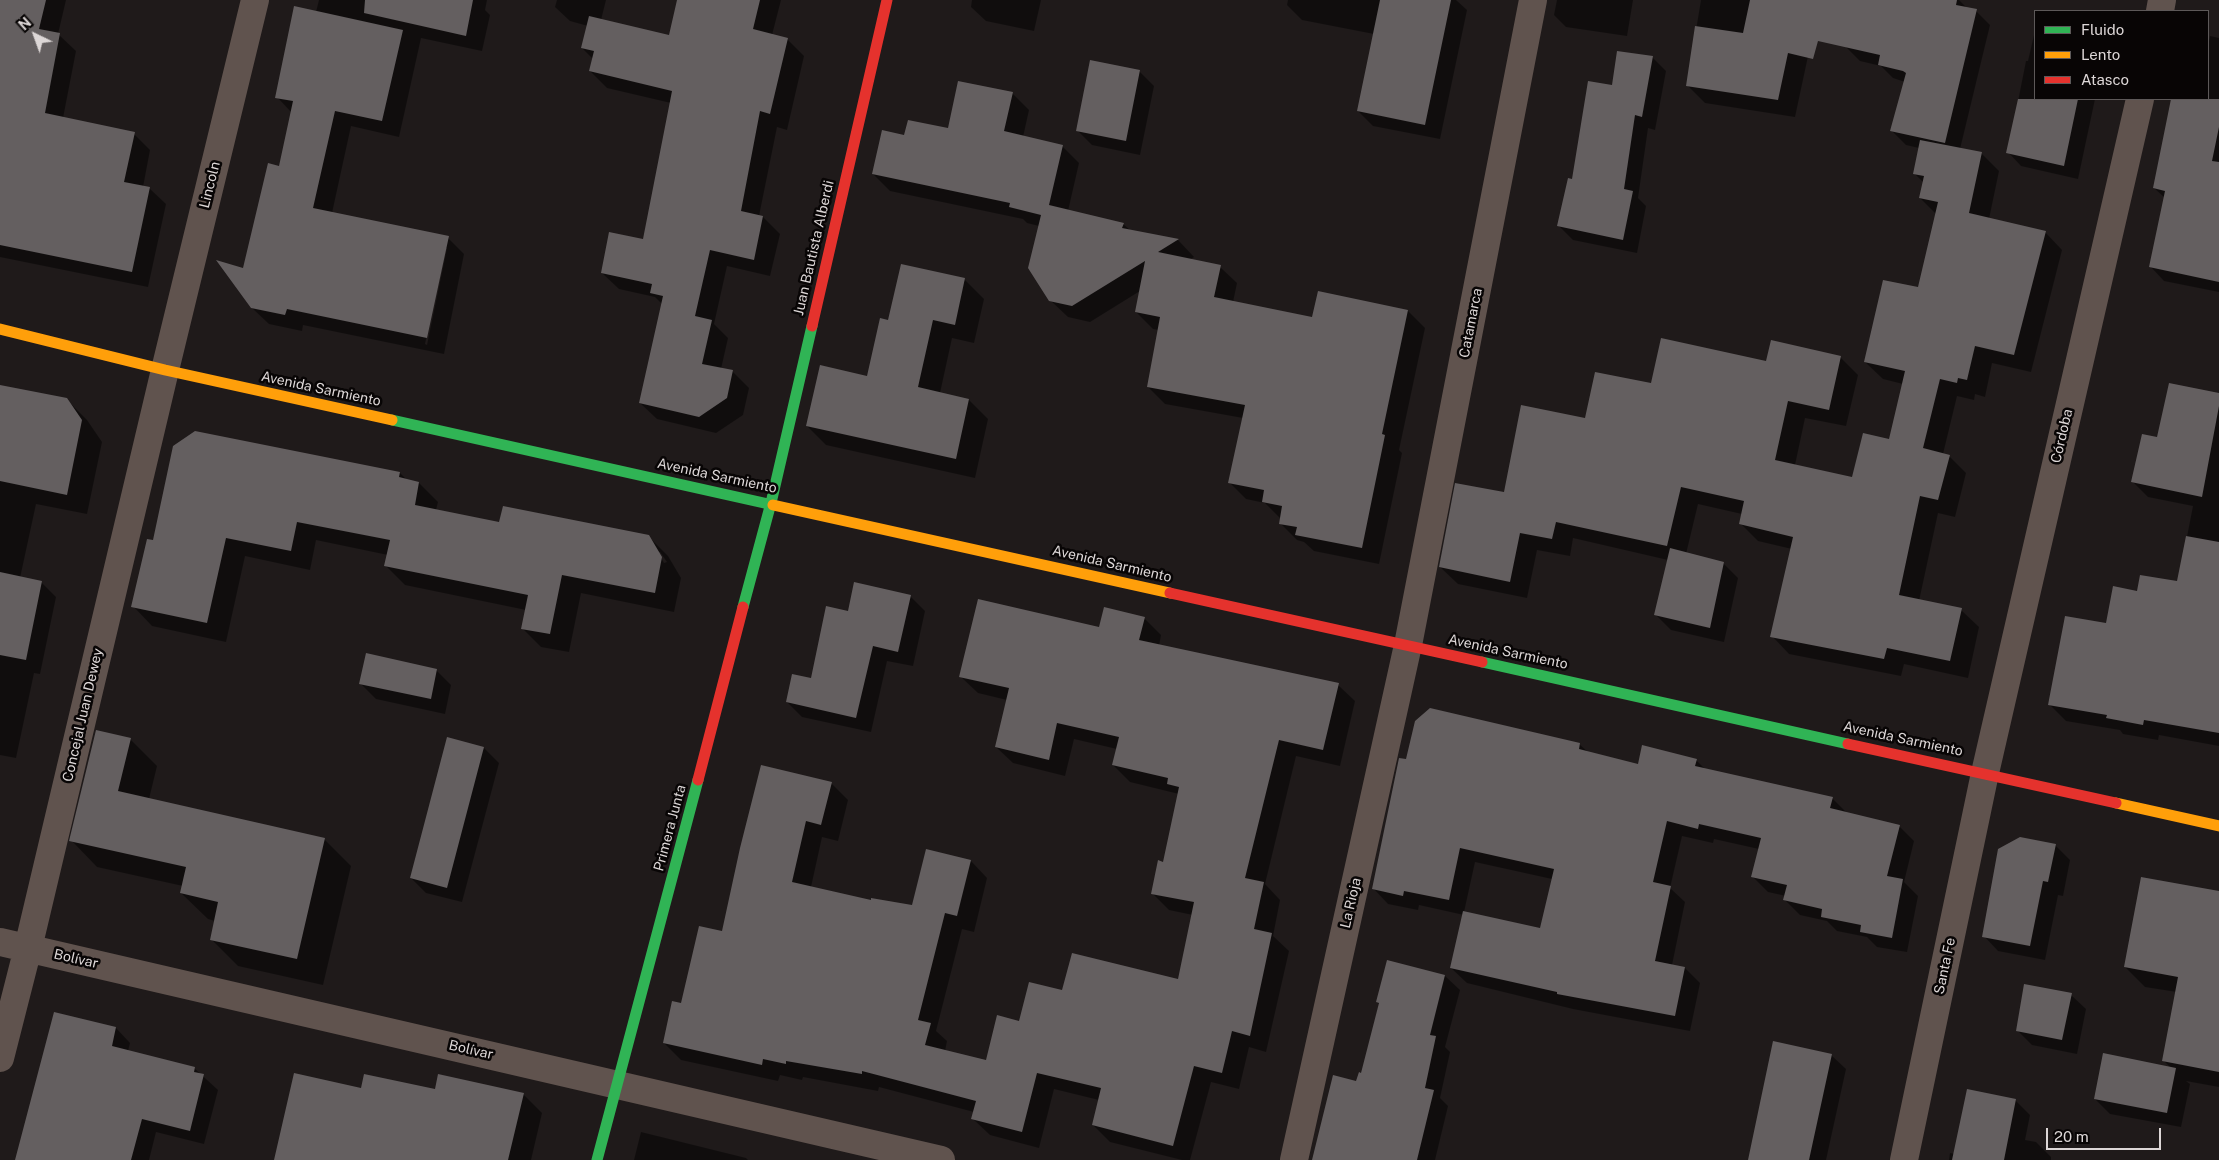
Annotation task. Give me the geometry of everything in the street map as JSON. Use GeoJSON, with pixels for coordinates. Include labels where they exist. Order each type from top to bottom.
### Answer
{"type":"FeatureCollection","features":[{"type":"Feature","properties":{"kind":"main road","name":"Juan Bautista Alberdi"},"geometry":{"type":"LineString","coordinates":[[771,503],[887,0]]}},
{"type":"Feature","properties":{"kind":"main road","name":"Avenida Sarmiento"},"geometry":{"type":"LineString","coordinates":[[0,329],[165,370],[2219,826]]}},
{"type":"Feature","properties":{"kind":"main road","name":"Primera Junta"},"geometry":{"type":"LineString","coordinates":[[597,1160],[771,503]]}},
{"type":"Feature","properties":{"kind":"street","name":"Lincoln"},"geometry":{"type":"LineString","coordinates":[[165,370],[255,0]]}},
{"type":"Feature","properties":{"kind":"street","name":"Catamarca"},"geometry":{"type":"LineString","coordinates":[[1408,645],[1533,0]]}},
{"type":"Feature","properties":{"kind":"street","name":"Córdoba"},"geometry":{"type":"LineString","coordinates":[[1985,773],[2140,100]]}},
{"type":"Feature","properties":{"kind":"street","name":"Concejal Juan Dewey"},"geometry":{"type":"LineString","coordinates":[[0,1058],[28,948],[165,370]]}},
{"type":"Feature","properties":{"kind":"street","name":"La Rioja"},"geometry":{"type":"LineString","coordinates":[[1294,1160],[1408,645]]}},
{"type":"Feature","properties":{"kind":"street","name":"Santa Fe"},"geometry":{"type":"LineString","coordinates":[[1904,1160],[1985,773]]}},
{"type":"Feature","properties":{"kind":"street","name":"Bolívar"},"geometry":{"type":"LineString","coordinates":[[0,942],[941,1160]]}},
{"type":"Feature","properties":{"kind":"building"},"geometry":{"type":"Polygon","coordinates":[[[0,0],[46,0],[39,29],[60,33],[45,113],[135,132],[124,182],[150,187],[132,272],[0,245],[0,0]]]}},
{"type":"Feature","properties":{"kind":"building"},"geometry":{"type":"Polygon","coordinates":[[[365,0],[473,0],[466,36],[364,13],[365,0]]]}},
{"type":"Feature","properties":{"kind":"building"},"geometry":{"type":"Polygon","coordinates":[[[677,0],[760,0],[753,29],[788,38],[770,114],[760,111],[741,211],[763,216],[754,260],[710,250],[695,316],[712,320],[702,364],[733,370],[727,398],[699,417],[639,403],[663,296],[650,293],[652,284],[601,273],[609,232],[643,239],[672,91],[589,71],[594,51],[581,48],[589,16],[669,35],[677,0]]]}},
{"type":"Feature","properties":{"kind":"building"},"geometry":{"type":"Polygon","coordinates":[[[1380,0],[1451,0],[1425,125],[1357,111],[1380,0]]]}},
{"type":"Feature","properties":{"kind":"building"},"geometry":{"type":"Polygon","coordinates":[[[1750,0],[1957,0],[1956,5],[1977,9],[1945,143],[1890,131],[1906,73],[1878,65],[1880,55],[1818,41],[1813,59],[1788,53],[1778,100],[1686,86],[1695,26],[1743,33],[1750,0]]]}},
{"type":"Feature","properties":{"kind":"building"},"geometry":{"type":"Polygon","coordinates":[[[294,6],[403,30],[382,121],[335,111],[313,208],[449,236],[427,338],[287,309],[285,315],[251,308],[216,260],[243,268],[268,163],[279,166],[293,101],[275,98],[294,6]]]}},
{"type":"Feature","properties":{"kind":"building"},"geometry":{"type":"Polygon","coordinates":[[[1617,51],[1653,56],[1642,117],[1635,115],[1624,189],[1633,191],[1623,240],[1557,226],[1568,178],[1572,179],[1588,81],[1612,85],[1617,51]]]}},
{"type":"Feature","properties":{"kind":"building"},"geometry":{"type":"Polygon","coordinates":[[[1090,60],[1140,70],[1126,141],[1076,131],[1090,60]]]}},
{"type":"Feature","properties":{"kind":"building"},"geometry":{"type":"Polygon","coordinates":[[[958,81],[1013,92],[1004,131],[1063,145],[1049,205],[1124,223],[1122,228],[1179,239],[1158,252],[1221,265],[1214,297],[1312,317],[1318,291],[1408,310],[1382,434],[1385,435],[1362,548],[1295,535],[1297,527],[1279,524],[1282,506],[1262,502],[1264,490],[1228,483],[1245,405],[1147,387],[1160,317],[1135,312],[1145,261],[1072,306],[1049,301],[1028,268],[1041,215],[1009,207],[1010,203],[872,174],[882,130],[904,135],[908,120],[948,128],[958,81]]]}},
{"type":"Feature","properties":{"kind":"building"},"geometry":{"type":"Polygon","coordinates":[[[2018,99],[2078,100],[2064,166],[2006,153],[2018,99]]]}},
{"type":"Feature","properties":{"kind":"building"},"geometry":{"type":"Polygon","coordinates":[[[2219,99],[2219,127],[2212,161],[2219,162],[2219,282],[2149,267],[2165,191],[2153,188],[2171,100],[2219,99]]]}},
{"type":"Feature","properties":{"kind":"building"},"geometry":{"type":"Polygon","coordinates":[[[1920,140],[1982,152],[1969,213],[2046,231],[2014,355],[1975,346],[1967,380],[1958,378],[1957,383],[1940,379],[1923,448],[1950,455],[1938,500],[1920,496],[1899,595],[1962,608],[1950,661],[1887,648],[1884,659],[1770,637],[1793,537],[1739,524],[1744,501],[1681,487],[1667,546],[1556,522],[1552,539],[1520,533],[1510,582],[1439,567],[1455,483],[1504,492],[1521,405],[1585,418],[1595,372],[1651,383],[1661,338],[1766,361],[1771,340],[1841,356],[1829,410],[1788,401],[1775,460],[1852,477],[1863,433],[1889,439],[1905,371],[1864,362],[1883,280],[1918,287],[1938,202],[1919,198],[1924,176],[1913,174],[1920,140]]]}},
{"type":"Feature","properties":{"kind":"building"},"geometry":{"type":"Polygon","coordinates":[[[901,264],[965,278],[955,325],[933,320],[918,387],[969,399],[956,459],[806,426],[820,365],[867,376],[880,318],[888,320],[901,264]]]}},
{"type":"Feature","properties":{"kind":"building"},"geometry":{"type":"Polygon","coordinates":[[[2169,383],[2219,393],[2219,406],[2202,497],[2131,482],[2142,434],[2157,437],[2169,383]]]}},
{"type":"Feature","properties":{"kind":"building"},"geometry":{"type":"Polygon","coordinates":[[[0,385],[67,398],[82,420],[67,495],[0,481],[0,385]]]}},
{"type":"Feature","properties":{"kind":"building"},"geometry":{"type":"Polygon","coordinates":[[[195,431],[400,472],[399,477],[419,482],[415,505],[499,522],[503,506],[649,535],[662,557],[655,593],[562,575],[550,634],[521,629],[528,595],[384,566],[390,540],[297,522],[291,551],[226,538],[207,623],[131,607],[147,539],[153,540],[173,446],[195,431]]]}},
{"type":"Feature","properties":{"kind":"building"},"geometry":{"type":"Polygon","coordinates":[[[2186,536],[2219,542],[2219,733],[2144,720],[2143,725],[2106,718],[2107,715],[2048,705],[2065,616],[2106,623],[2113,586],[2137,591],[2140,575],[2177,581],[2186,536]]]}},
{"type":"Feature","properties":{"kind":"building"},"geometry":{"type":"Polygon","coordinates":[[[1670,548],[1724,562],[1710,628],[1654,615],[1670,548]]]}},
{"type":"Feature","properties":{"kind":"building"},"geometry":{"type":"Polygon","coordinates":[[[0,572],[42,581],[26,660],[0,655],[0,572]]]}},
{"type":"Feature","properties":{"kind":"building"},"geometry":{"type":"Polygon","coordinates":[[[854,582],[911,595],[898,652],[873,646],[856,718],[786,702],[792,674],[811,678],[826,606],[848,611],[854,582]]]}},
{"type":"Feature","properties":{"kind":"building"},"geometry":{"type":"Polygon","coordinates":[[[978,599],[1099,627],[1104,607],[1145,617],[1139,640],[1339,683],[1323,750],[1279,740],[1245,878],[1264,882],[1254,929],[1272,933],[1250,1036],[1232,1031],[1222,1073],[1194,1066],[1173,1146],[1092,1125],[1101,1088],[1037,1073],[1022,1132],[971,1119],[976,1101],[862,1071],[862,1074],[763,1059],[762,1065],[663,1043],[672,1001],[681,1003],[699,926],[722,931],[761,765],[832,782],[821,825],[806,821],[792,882],[871,900],[871,898],[912,905],[926,849],[971,860],[957,916],[945,913],[918,1020],[931,1023],[925,1045],[986,1060],[997,1015],[1019,1021],[1029,982],[1062,990],[1072,953],[1178,979],[1194,902],[1151,894],[1158,860],[1163,862],[1179,787],[1167,784],[1168,778],[1112,765],[1119,737],[1057,723],[1049,760],[995,747],[1009,688],[959,677],[978,599]]]}},
{"type":"Feature","properties":{"kind":"building"},"geometry":{"type":"Polygon","coordinates":[[[366,653],[437,669],[431,699],[359,684],[366,653]]]}},
{"type":"Feature","properties":{"kind":"building"},"geometry":{"type":"Polygon","coordinates":[[[1430,708],[1580,743],[1579,749],[1638,764],[1642,745],[1697,759],[1695,766],[1833,797],[1830,808],[1900,825],[1887,876],[1903,879],[1892,938],[1860,932],[1861,925],[1821,917],[1822,909],[1783,900],[1787,885],[1751,877],[1761,838],[1699,824],[1698,829],[1667,821],[1653,882],[1671,886],[1655,961],[1685,967],[1675,1016],[1557,994],[1557,992],[1450,968],[1463,911],[1540,928],[1554,869],[1460,848],[1449,900],[1404,891],[1403,896],[1372,889],[1399,758],[1406,759],[1415,721],[1430,708]]]}},
{"type":"Feature","properties":{"kind":"building"},"geometry":{"type":"Polygon","coordinates":[[[96,730],[131,738],[118,791],[325,838],[297,959],[210,940],[218,902],[180,893],[186,867],[69,841],[96,730]]]}},
{"type":"Feature","properties":{"kind":"building"},"geometry":{"type":"Polygon","coordinates":[[[447,737],[484,747],[447,888],[410,878],[447,737]]]}},
{"type":"Feature","properties":{"kind":"building"},"geometry":{"type":"Polygon","coordinates":[[[2020,837],[2056,844],[2048,882],[2043,881],[2030,946],[1982,937],[1998,849],[2020,837]]]}},
{"type":"Feature","properties":{"kind":"building"},"geometry":{"type":"Polygon","coordinates":[[[2141,877],[2219,891],[2219,1072],[2162,1061],[2178,977],[2124,967],[2141,877]]]}},
{"type":"Feature","properties":{"kind":"building"},"geometry":{"type":"Polygon","coordinates":[[[1387,960],[1445,975],[1430,1035],[1436,1036],[1425,1088],[1434,1090],[1417,1160],[1312,1160],[1333,1075],[1356,1081],[1359,1072],[1361,1073],[1379,1003],[1376,1002],[1387,960]]]}},
{"type":"Feature","properties":{"kind":"building"},"geometry":{"type":"Polygon","coordinates":[[[2024,984],[2072,993],[2062,1040],[2016,1031],[2024,984]]]}},
{"type":"Feature","properties":{"kind":"building"},"geometry":{"type":"Polygon","coordinates":[[[54,1012],[116,1027],[112,1046],[195,1067],[194,1072],[204,1074],[190,1131],[142,1119],[131,1160],[15,1160],[54,1012]]]}},
{"type":"Feature","properties":{"kind":"building"},"geometry":{"type":"Polygon","coordinates":[[[1773,1041],[1832,1054],[1809,1160],[1748,1160],[1773,1041]]]}},
{"type":"Feature","properties":{"kind":"building"},"geometry":{"type":"Polygon","coordinates":[[[2103,1053],[2176,1068],[2167,1113],[2094,1099],[2103,1053]]]}},
{"type":"Feature","properties":{"kind":"building"},"geometry":{"type":"Polygon","coordinates":[[[294,1073],[361,1088],[364,1074],[435,1089],[438,1074],[524,1093],[508,1160],[274,1160],[294,1073]]]}},
{"type":"Feature","properties":{"kind":"building"},"geometry":{"type":"Polygon","coordinates":[[[1967,1089],[2016,1099],[2004,1160],[1952,1160],[1967,1089]]]}},
{"type":"Feature","properties":{"kind":"traffic: fast"},"geometry":{"type":"LineString","coordinates":[[743,607],[771,503],[812,326]]}},
{"type":"Feature","properties":{"kind":"traffic: fast"},"geometry":{"type":"LineString","coordinates":[[392,420],[773,505]]}},
{"type":"Feature","properties":{"kind":"traffic: fast"},"geometry":{"type":"LineString","coordinates":[[1482,662],[1848,744]]}},
{"type":"Feature","properties":{"kind":"traffic: fast"},"geometry":{"type":"LineString","coordinates":[[597,1160],[698,780]]}},
{"type":"Feature","properties":{"kind":"traffic: slow"},"geometry":{"type":"LineString","coordinates":[[0,329],[165,370],[392,420]]}},
{"type":"Feature","properties":{"kind":"traffic: slow"},"geometry":{"type":"LineString","coordinates":[[773,505],[1170,593]]}},
{"type":"Feature","properties":{"kind":"traffic: slow"},"geometry":{"type":"LineString","coordinates":[[2116,803],[2219,826]]}},
{"type":"Feature","properties":{"kind":"traffic: jam"},"geometry":{"type":"LineString","coordinates":[[812,326],[887,0]]}},
{"type":"Feature","properties":{"kind":"traffic: jam"},"geometry":{"type":"LineString","coordinates":[[1170,593],[1482,662]]}},
{"type":"Feature","properties":{"kind":"traffic: jam"},"geometry":{"type":"LineString","coordinates":[[698,780],[743,607]]}},
{"type":"Feature","properties":{"kind":"traffic: jam"},"geometry":{"type":"LineString","coordinates":[[1848,744],[2116,803]]}}]}
